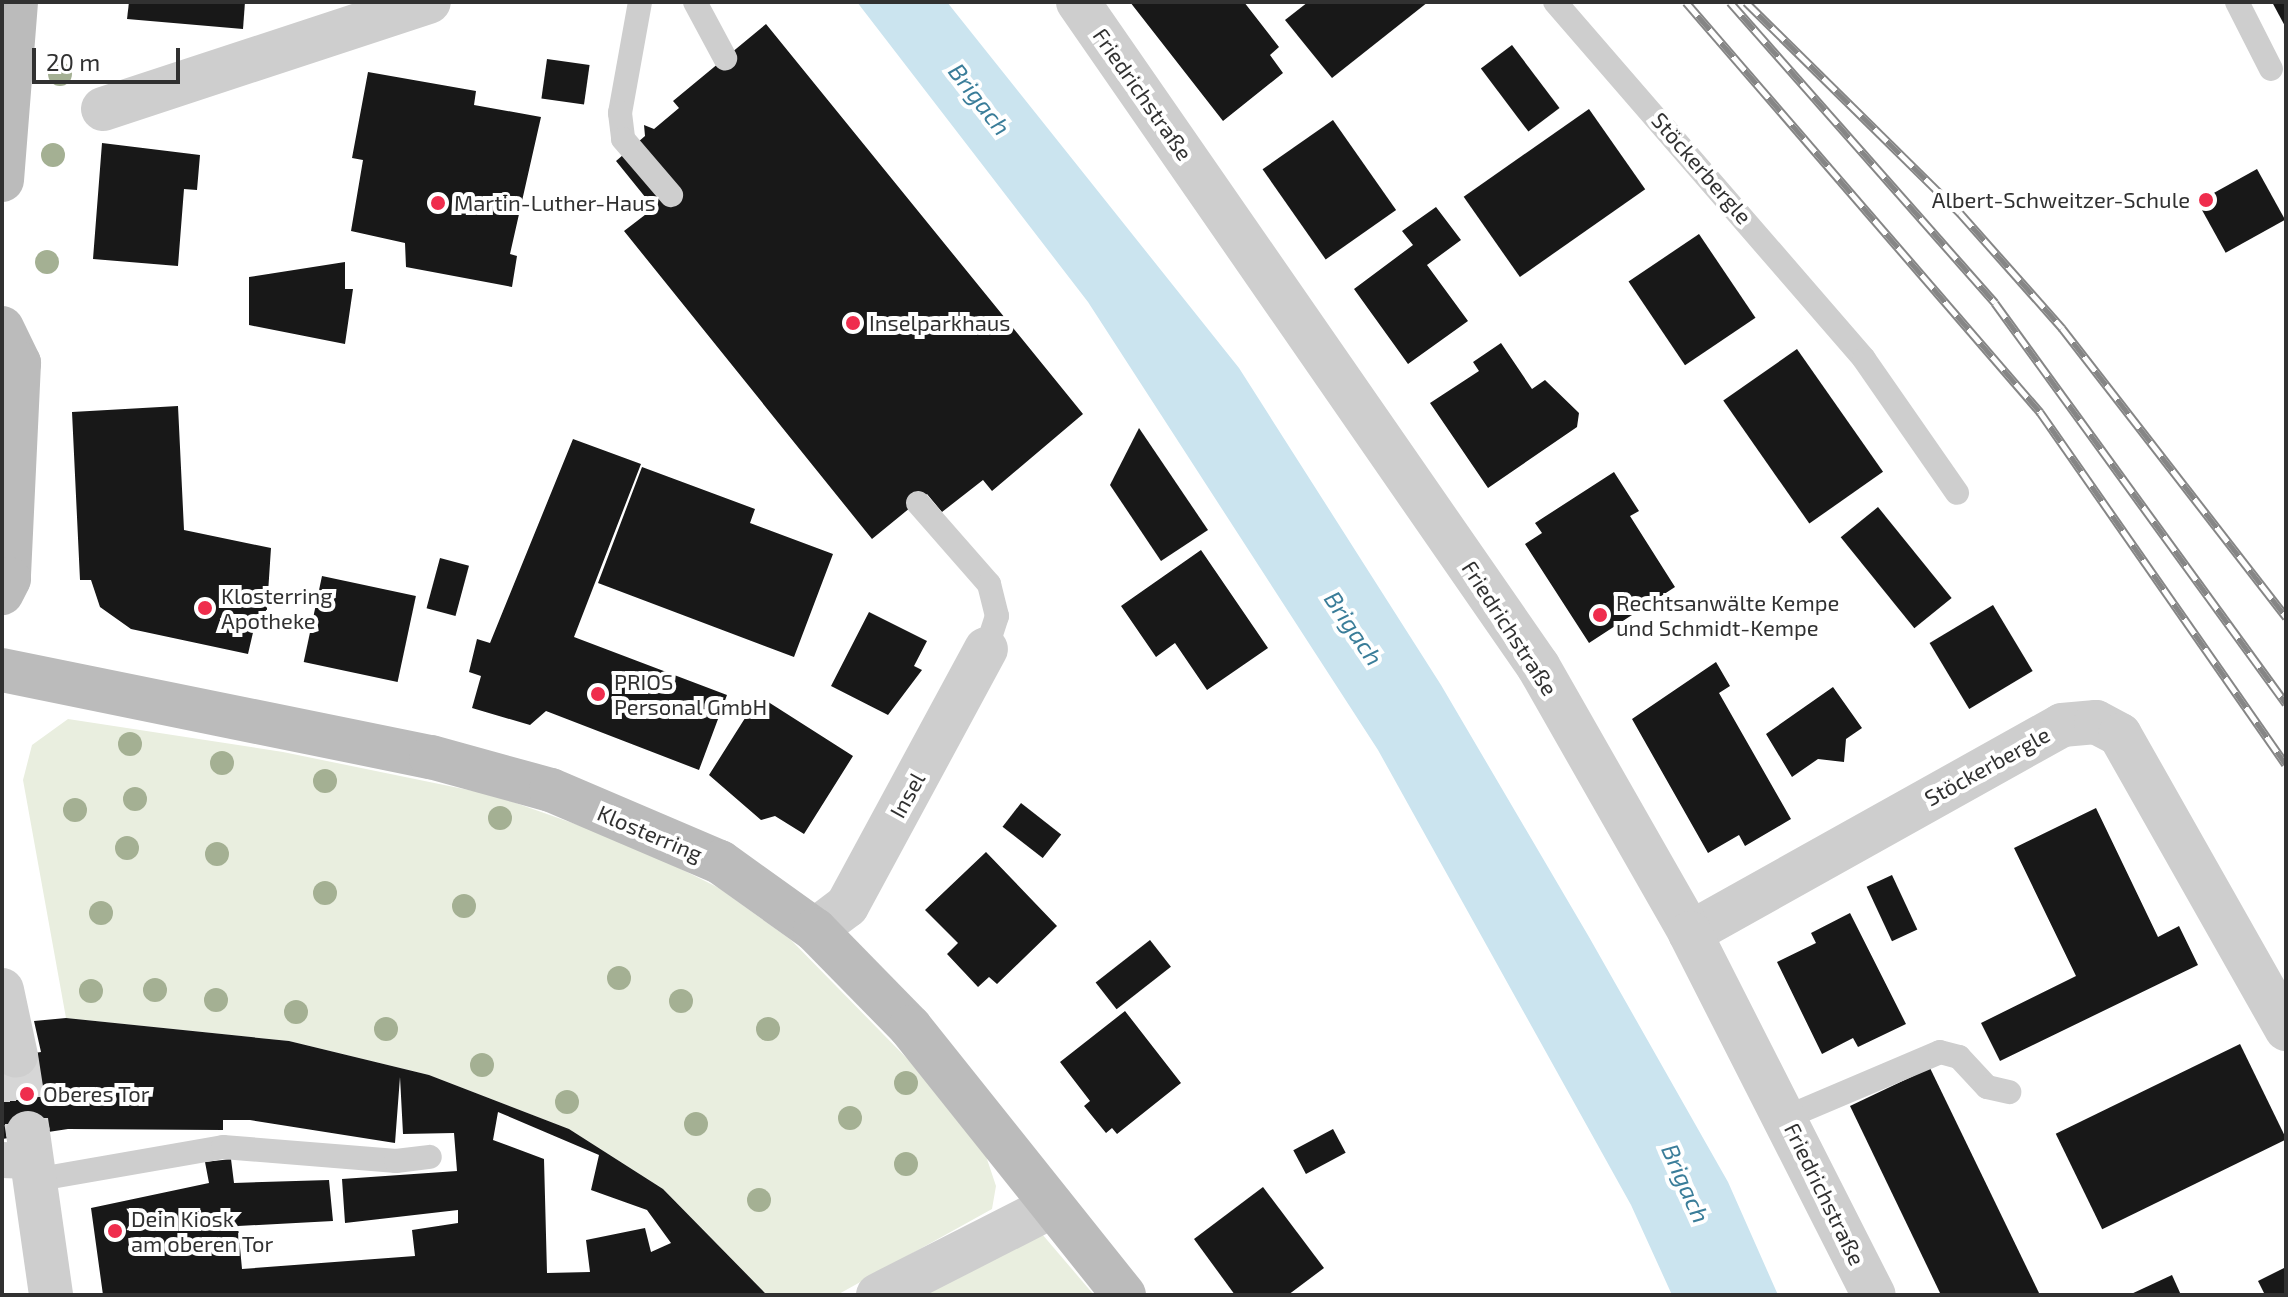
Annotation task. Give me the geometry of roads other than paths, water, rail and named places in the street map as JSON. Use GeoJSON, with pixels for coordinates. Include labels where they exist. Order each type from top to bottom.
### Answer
{"type":"FeatureCollection","features":[{"type":"Feature","properties":{"kind":"main road"},"geometry":{"type":"LineString","coordinates":[[2,180],[16,2]]}},
{"type":"Feature","properties":{"kind":"main road"},"geometry":{"type":"LineString","coordinates":[[2,328],[19,363],[9,579],[2,593]]}},
{"type":"Feature","properties":{"kind":"main road","name":"Klosterring"},"geometry":{"type":"LineString","coordinates":[[2,670],[416,753],[551,790],[720,862],[815,930],[910,1027],[1124,1295]]}},
{"type":"Feature","properties":{"kind":"street"},"geometry":{"type":"LineString","coordinates":[[103,109],[429,2]]}},
{"type":"Feature","properties":{"kind":"street","name":"Friedrichstraße"},"geometry":{"type":"LineString","coordinates":[[1078,2],[1538,666],[1690,933],[1787,1117],[1874,1295]]}},
{"type":"Feature","properties":{"kind":"street","name":"Insel"},"geometry":{"type":"LineString","coordinates":[[815,930],[847,906],[986,649]]}},
{"type":"Feature","properties":{"kind":"street","name":"Stöckerbergle"},"geometry":{"type":"LineString","coordinates":[[1690,933],[2062,725],[2096,722],[2120,735],[2286,1029]]}},
{"type":"Feature","properties":{"kind":"street"},"geometry":{"type":"LineString","coordinates":[[2,990],[16,1056]]}},
{"type":"Feature","properties":{"kind":"street"},"geometry":{"type":"LineString","coordinates":[[24,1159],[51,1295]]}},
{"type":"Feature","properties":{"kind":"street"},"geometry":{"type":"LineString","coordinates":[[878,1295],[1053,1206]]}},
{"type":"Feature","properties":{"kind":"lane"},"geometry":{"type":"LineString","coordinates":[[640,2],[620,113],[623,139],[671,195]]}},
{"type":"Feature","properties":{"kind":"lane"},"geometry":{"type":"LineString","coordinates":[[695,2],[725,58]]}},
{"type":"Feature","properties":{"kind":"lane","name":"Stöckerbergle"},"geometry":{"type":"LineString","coordinates":[[1555,2],[1864,359],[1957,493]]}},
{"type":"Feature","properties":{"kind":"lane"},"geometry":{"type":"LineString","coordinates":[[2237,2],[2271,69]]}},
{"type":"Feature","properties":{"kind":"lane"},"geometry":{"type":"LineString","coordinates":[[918,503],[989,584],[997,616],[986,649]]}},
{"type":"Feature","properties":{"kind":"lane"},"geometry":{"type":"LineString","coordinates":[[1787,1117],[1940,1052],[1959,1057],[1987,1087],[2009,1092]]}},
{"type":"Feature","properties":{"kind":"lane"},"geometry":{"type":"LineString","coordinates":[[24,1159],[223,1147],[396,1161],[430,1157]]}},
{"type":"Feature","properties":{"kind":"water","name":"Brigach"},"geometry":{"type":"Polygon","coordinates":[[[857,2],[947,2],[1239,368],[1441,685],[1589,937],[1728,1182],[1778,1295],[1672,1295],[1631,1205],[1378,750],[1088,302],[857,2]]]}},
{"type":"Feature","properties":{"kind":"tunnel"},"geometry":{"type":"LineString","coordinates":[[16,1056],[28,1133]]}},
{"type":"Feature","properties":{"kind":"railway"},"geometry":{"type":"LineString","coordinates":[[1686,2],[2040,412],[2286,764]]}},
{"type":"Feature","properties":{"kind":"railway"},"geometry":{"type":"LineString","coordinates":[[1730,2],[1995,303],[2286,703]]}},
{"type":"Feature","properties":{"kind":"railway"},"geometry":{"type":"LineString","coordinates":[[1746,2],[1960,213],[2062,328],[2286,617]]}},
{"type":"Feature","properties":{"kind":"place","name":"Albert-Schweitzer-Schule"},"geometry":{"type":"Point","coordinates":[2206,200]}},
{"type":"Feature","properties":{"kind":"place","name":"Martin-Luther-Haus"},"geometry":{"type":"Point","coordinates":[438,203]}},
{"type":"Feature","properties":{"kind":"place","name":"Inselparkhaus"},"geometry":{"type":"Point","coordinates":[853,323]}},
{"type":"Feature","properties":{"kind":"place","name":"Klosterring Apotheke"},"geometry":{"type":"Point","coordinates":[205,608]}},
{"type":"Feature","properties":{"kind":"place","name":"Rechtsanwälte Kempe und Schmidt-Kempe"},"geometry":{"type":"Point","coordinates":[1600,615]}},
{"type":"Feature","properties":{"kind":"place","name":"PRIOS Personal GmbH"},"geometry":{"type":"Point","coordinates":[598,694]}},
{"type":"Feature","properties":{"kind":"place","name":"Oberes Tor"},"geometry":{"type":"Point","coordinates":[27,1094]}},
{"type":"Feature","properties":{"kind":"place","name":"Dein Kiosk am oberen Tor"},"geometry":{"type":"Point","coordinates":[115,1231]}}]}
